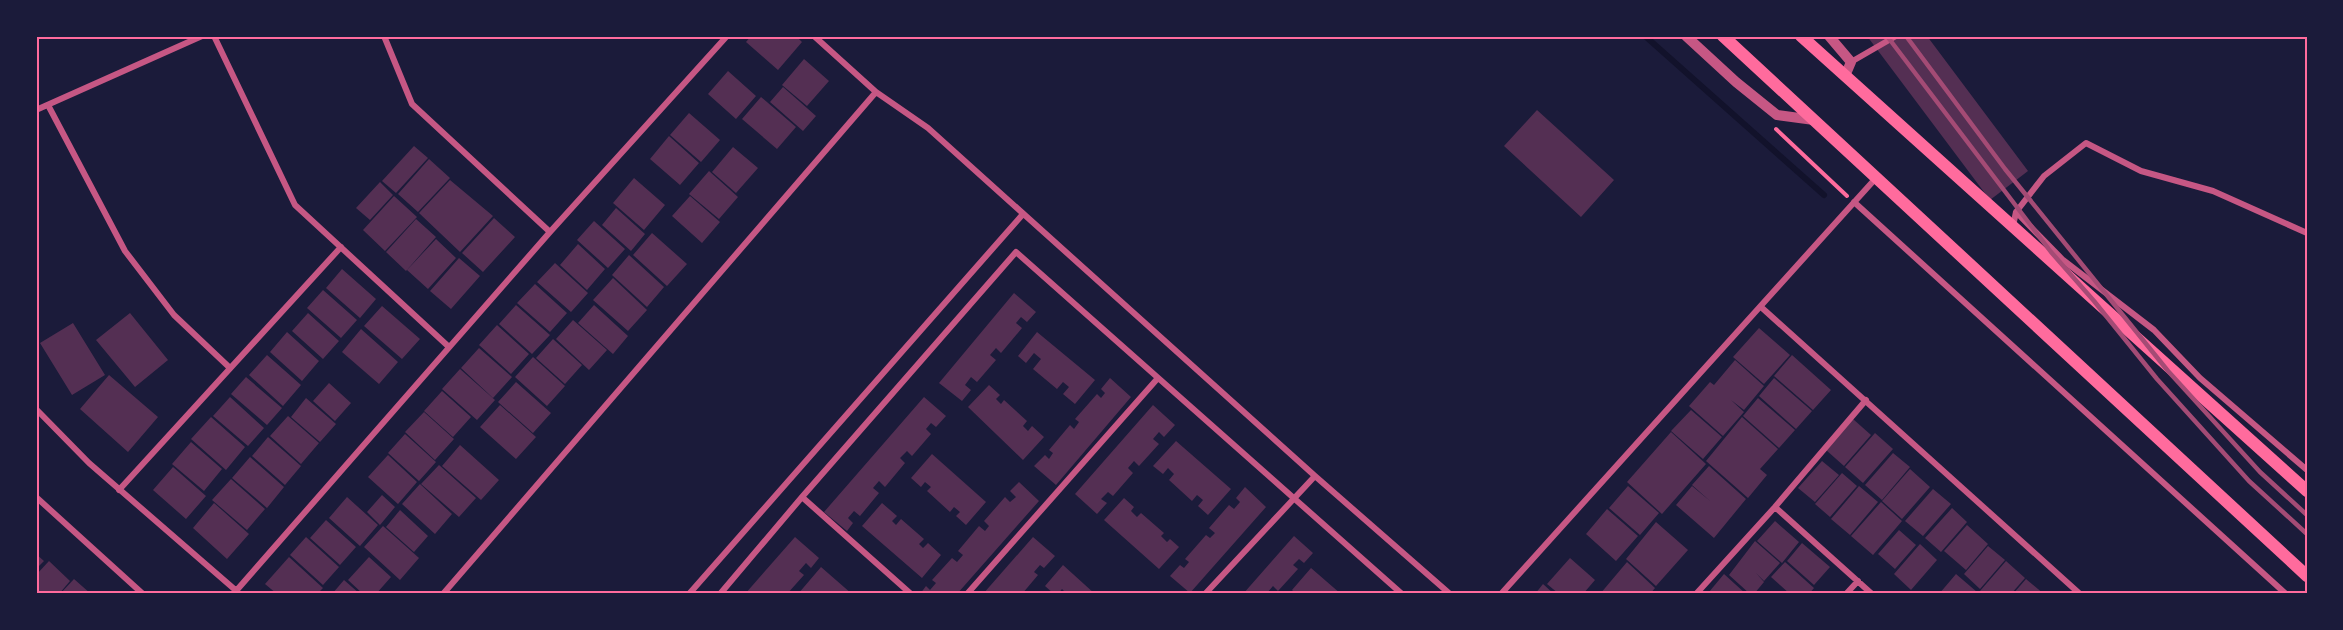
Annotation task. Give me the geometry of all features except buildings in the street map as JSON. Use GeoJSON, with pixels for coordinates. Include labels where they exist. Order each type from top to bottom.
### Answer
{"type":"FeatureCollection","features":[{"type":"Feature","properties":{"kind":"main road"},"geometry":{"type":"LineString","coordinates":[[1723,36],[2307,576]]}},
{"type":"Feature","properties":{"kind":"main road"},"geometry":{"type":"LineString","coordinates":[[1801,36],[2307,491]]}},
{"type":"Feature","properties":{"kind":"street"},"geometry":{"type":"LineString","coordinates":[[36,110],[202,36]]}},
{"type":"Feature","properties":{"kind":"street"},"geometry":{"type":"LineString","coordinates":[[214,36],[295,205],[449,346]]}},
{"type":"Feature","properties":{"kind":"street"},"geometry":{"type":"LineString","coordinates":[[384,36],[412,104],[550,231]]}},
{"type":"Feature","properties":{"kind":"street"},"geometry":{"type":"LineString","coordinates":[[36,409],[89,463],[238,592],[550,231],[728,36]]}},
{"type":"Feature","properties":{"kind":"street"},"geometry":{"type":"LineString","coordinates":[[814,36],[876,92],[928,128],[1315,476],[1450,594]]}},
{"type":"Feature","properties":{"kind":"street"},"geometry":{"type":"LineString","coordinates":[[1686,36],[1736,82],[1777,115],[1814,120]]}},
{"type":"Feature","properties":{"kind":"street"},"geometry":{"type":"LineString","coordinates":[[1829,36],[1851,62]]}},
{"type":"Feature","properties":{"kind":"street"},"geometry":{"type":"LineString","coordinates":[[1845,76],[1851,62],[1896,36]]}},
{"type":"Feature","properties":{"kind":"street"},"geometry":{"type":"LineString","coordinates":[[443,594],[876,92]]}},
{"type":"Feature","properties":{"kind":"street"},"geometry":{"type":"LineString","coordinates":[[48,105],[125,251],[174,315],[230,368]]}},
{"type":"Feature","properties":{"kind":"street"},"geometry":{"type":"LineString","coordinates":[[2013,227],[2016,212],[2044,176],[2086,143],[2140,171],[2213,191],[2307,233]]}},
{"type":"Feature","properties":{"kind":"street"},"geometry":{"type":"LineString","coordinates":[[1501,594],[1876,177]]}},
{"type":"Feature","properties":{"kind":"street"},"geometry":{"type":"LineString","coordinates":[[1854,202],[2286,594]]}},
{"type":"Feature","properties":{"kind":"street"},"geometry":{"type":"LineString","coordinates":[[2016,212],[2063,260],[2154,330],[2200,378],[2306,466]]}},
{"type":"Feature","properties":{"kind":"street"},"geometry":{"type":"LineString","coordinates":[[688,594],[1023,214]]}},
{"type":"Feature","properties":{"kind":"street"},"geometry":{"type":"LineString","coordinates":[[119,490],[341,247]]}},
{"type":"Feature","properties":{"kind":"street"},"geometry":{"type":"LineString","coordinates":[[720,594],[1016,252],[1402,594]]}},
{"type":"Feature","properties":{"kind":"street"},"geometry":{"type":"LineString","coordinates":[[1761,307],[2080,594]]}},
{"type":"Feature","properties":{"kind":"street"},"geometry":{"type":"LineString","coordinates":[[967,594],[1158,378]]}},
{"type":"Feature","properties":{"kind":"street"},"geometry":{"type":"LineString","coordinates":[[1696,594],[1775,507],[1866,400]]}},
{"type":"Feature","properties":{"kind":"street"},"geometry":{"type":"LineString","coordinates":[[1205,594],[1315,476]]}},
{"type":"Feature","properties":{"kind":"street"},"geometry":{"type":"LineString","coordinates":[[36,497],[143,594]]}},
{"type":"Feature","properties":{"kind":"street"},"geometry":{"type":"LineString","coordinates":[[802,497],[911,594]]}},
{"type":"Feature","properties":{"kind":"street"},"geometry":{"type":"LineString","coordinates":[[1775,507],[1872,594]]}},
{"type":"Feature","properties":{"kind":"street"},"geometry":{"type":"LineString","coordinates":[[1846,594],[1858,581]]}},
{"type":"Feature","properties":{"kind":"waterway"},"geometry":{"type":"LineString","coordinates":[[1645,36],[1824,195]]}},
{"type":"Feature","properties":{"kind":"railway"},"geometry":{"type":"LineString","coordinates":[[1887,36],[2051,252],[2157,379],[2249,481],[2307,534]]}},
{"type":"Feature","properties":{"kind":"railway"},"geometry":{"type":"LineString","coordinates":[[1906,36],[2005,169],[2168,371],[2260,472],[2307,515]]}}]}
